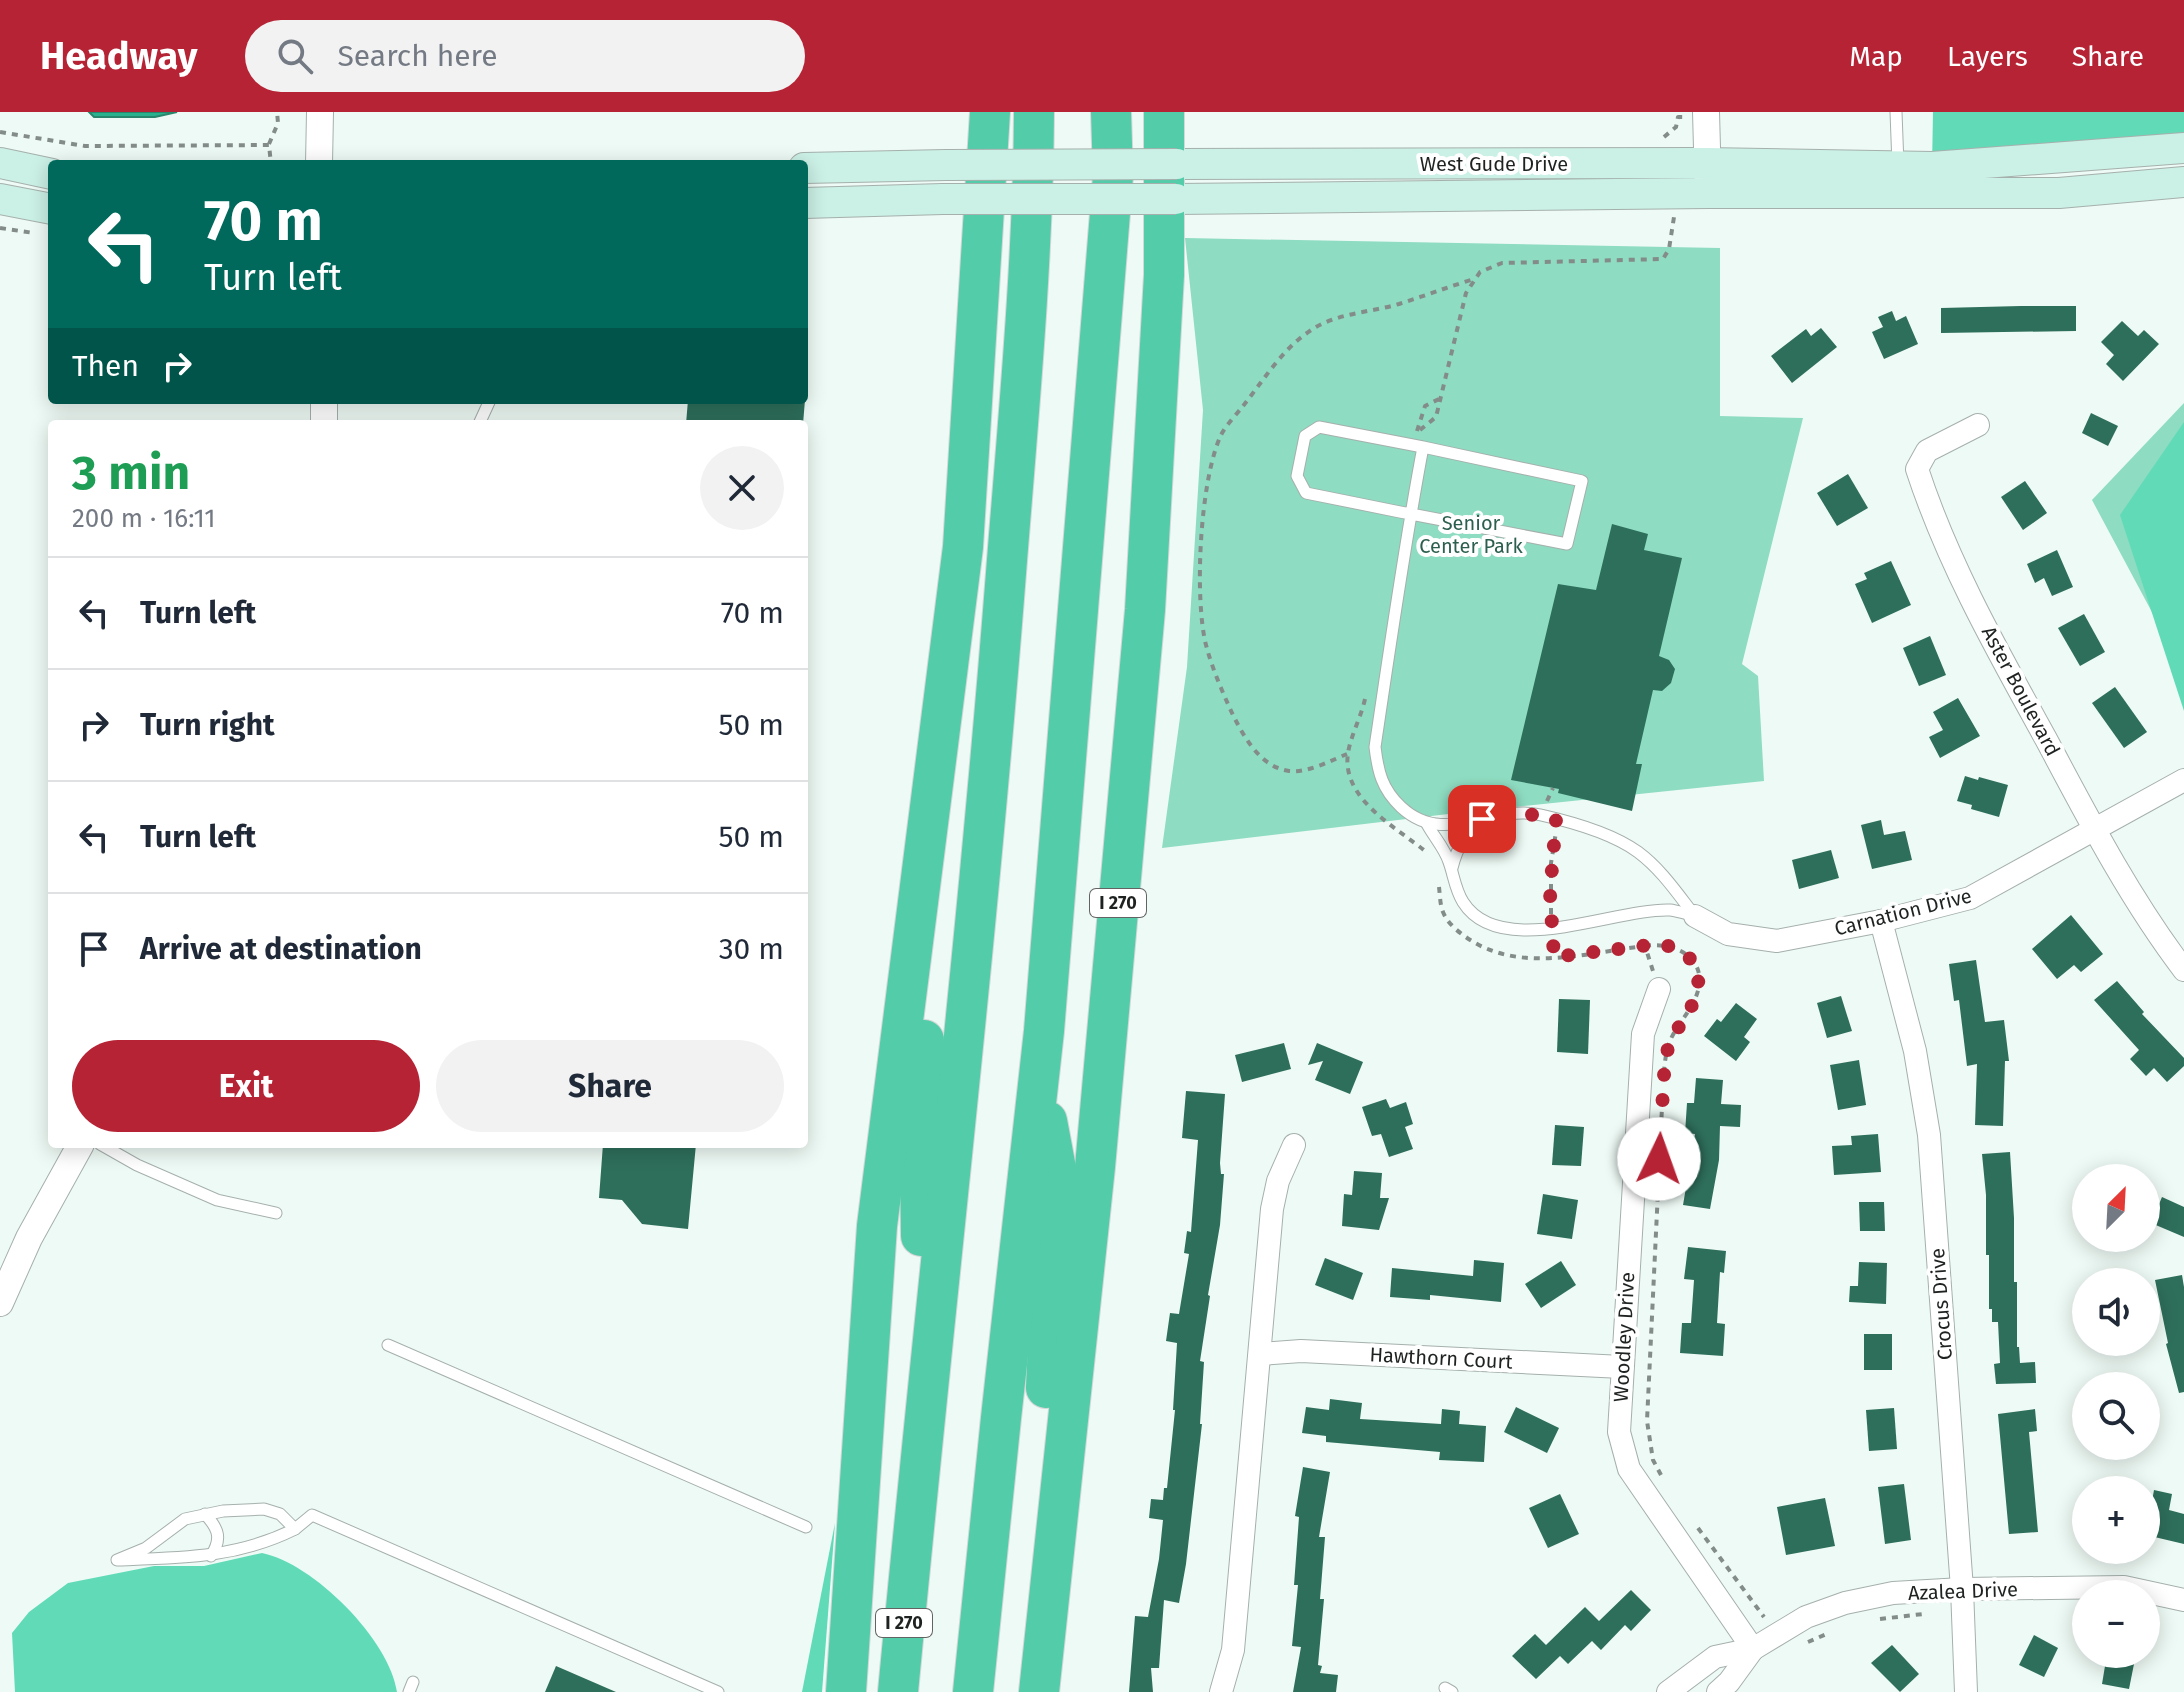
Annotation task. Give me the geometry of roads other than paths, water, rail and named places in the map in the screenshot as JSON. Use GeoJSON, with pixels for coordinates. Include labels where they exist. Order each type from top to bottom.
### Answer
{"type":"FeatureCollection","features":[{"type":"Feature","properties":{"kind":"highway","name":"I 270"},"geometry":{"type":"LineString","coordinates":[[846,1692],[877,1226],[963,547],[990,112]]}},
{"type":"Feature","properties":{"kind":"highway","name":"I 270"},"geometry":{"type":"LineString","coordinates":[[898,1692],[924,1411],[989,798],[1033,221],[1034,112]]}},
{"type":"Feature","properties":{"kind":"highway"},"geometry":{"type":"LineString","coordinates":[[973,1692],[1039,1078],[1113,176],[1111,112]]}},
{"type":"Feature","properties":{"kind":"highway","name":"I 270"},"geometry":{"type":"LineString","coordinates":[[1036,1692],[1095,1167],[1145,610],[1164,275],[1164,112]]}},
{"type":"Feature","properties":{"kind":"highway"},"geometry":{"type":"LineString","coordinates":[[924,1411],[920,1166],[931,804]]}},
{"type":"Feature","properties":{"kind":"highway"},"geometry":{"type":"LineString","coordinates":[[1036,1692],[1056,1169],[1039,1078]]}},
{"type":"Feature","properties":{"kind":"main road","name":"West Gude Drive"},"geometry":{"type":"LineString","coordinates":[[808,168],[1706,163],[1932,167],[2184,148]]}},
{"type":"Feature","properties":{"kind":"main road"},"geometry":{"type":"LineString","coordinates":[[0,163],[48,173]]}},
{"type":"Feature","properties":{"kind":"main road","name":"West Gude Drive"},"geometry":{"type":"LineString","coordinates":[[808,203],[943,199],[2059,193],[2184,182]]}},
{"type":"Feature","properties":{"kind":"main road"},"geometry":{"type":"LineString","coordinates":[[0,199],[46,222]]}},
{"type":"Feature","properties":{"kind":"street"},"geometry":{"type":"LineString","coordinates":[[319,160],[320,112]]}},
{"type":"Feature","properties":{"kind":"street"},"geometry":{"type":"LineString","coordinates":[[1706,112],[1709,193]]}},
{"type":"Feature","properties":{"kind":"street","name":"Aster Boulevard"},"geometry":{"type":"LineString","coordinates":[[1978,425],[1927,451],[1917,469],[1934,519],[2001,657],[2095,831],[2155,932],[2184,970]]}},
{"type":"Feature","properties":{"kind":"street","name":"Carnation Drive"},"geometry":{"type":"LineString","coordinates":[[1695,916],[1728,934],[1777,941],[1881,921],[1970,898],[2184,780]]}},
{"type":"Feature","properties":{"kind":"street","name":"Crocus Drive"},"geometry":{"type":"LineString","coordinates":[[1881,921],[1915,1051],[1929,1135],[1963,1600],[1966,1692]]}},
{"type":"Feature","properties":{"kind":"street","name":"Woodley Drive"},"geometry":{"type":"LineString","coordinates":[[1659,989],[1643,1034],[1619,1432],[1629,1469],[1753,1649]]}},
{"type":"Feature","properties":{"kind":"street"},"geometry":{"type":"LineString","coordinates":[[1221,1692],[1233,1650],[1272,1209],[1278,1181],[1294,1145]]}},
{"type":"Feature","properties":{"kind":"street"},"geometry":{"type":"LineString","coordinates":[[0,1303],[5,1276],[79,1148]]}},
{"type":"Feature","properties":{"kind":"street","name":"Hawthorn Court"},"geometry":{"type":"LineString","coordinates":[[1260,1354],[1301,1351],[1622,1367]]}},
{"type":"Feature","properties":{"kind":"street","name":"Azalea Drive"},"geometry":{"type":"LineString","coordinates":[[1668,1692],[1715,1657],[1753,1649],[1806,1617],[1845,1603],[1893,1593],[1963,1600],[2124,1587],[2184,1600]]}},
{"type":"Feature","properties":{"kind":"street","name":"Azalea Drive"},"geometry":{"type":"LineString","coordinates":[[1718,1692],[1753,1649]]}},
{"type":"Feature","properties":{"kind":"lane"},"geometry":{"type":"LineString","coordinates":[[1896,112],[1898,166]]}},
{"type":"Feature","properties":{"kind":"lane"},"geometry":{"type":"LineString","coordinates":[[1319,427],[1423,447],[1582,481],[1567,544],[1306,493],[1297,476],[1305,436],[1319,427]]}},
{"type":"Feature","properties":{"kind":"lane"},"geometry":{"type":"LineString","coordinates":[[1423,447],[1375,747],[1377,771],[1388,794],[1412,817],[1427,824],[1449,824],[1512,813],[1539,814],[1601,833],[1636,850],[1663,875],[1695,916]]}},
{"type":"Feature","properties":{"kind":"lane"},"geometry":{"type":"LineString","coordinates":[[1451,870],[1460,844],[1471,827],[1482,819]]}},
{"type":"Feature","properties":{"kind":"lane"},"geometry":{"type":"LineString","coordinates":[[1427,824],[1449,859],[1464,904],[1479,917],[1501,928],[1532,931],[1669,910],[1695,916]]}},
{"type":"Feature","properties":{"kind":"lane"},"geometry":{"type":"LineString","coordinates":[[107,1148],[137,1165],[217,1200],[276,1213]]}},
{"type":"Feature","properties":{"kind":"lane"},"geometry":{"type":"LineString","coordinates":[[388,1345],[806,1527]]}},
{"type":"Feature","properties":{"kind":"lane"},"geometry":{"type":"LineString","coordinates":[[295,1529],[280,1514],[264,1509],[205,1514],[185,1519],[146,1548],[117,1560],[211,1556],[267,1543],[295,1529],[312,1515],[718,1692]]}},
{"type":"Feature","properties":{"kind":"lane"},"geometry":{"type":"LineString","coordinates":[[205,1514],[218,1529],[219,1538],[211,1556]]}},
{"type":"Feature","properties":{"kind":"park label","name":"Senior Center Park"},"geometry":{"type":"Point","coordinates":[1471,534]}}]}
